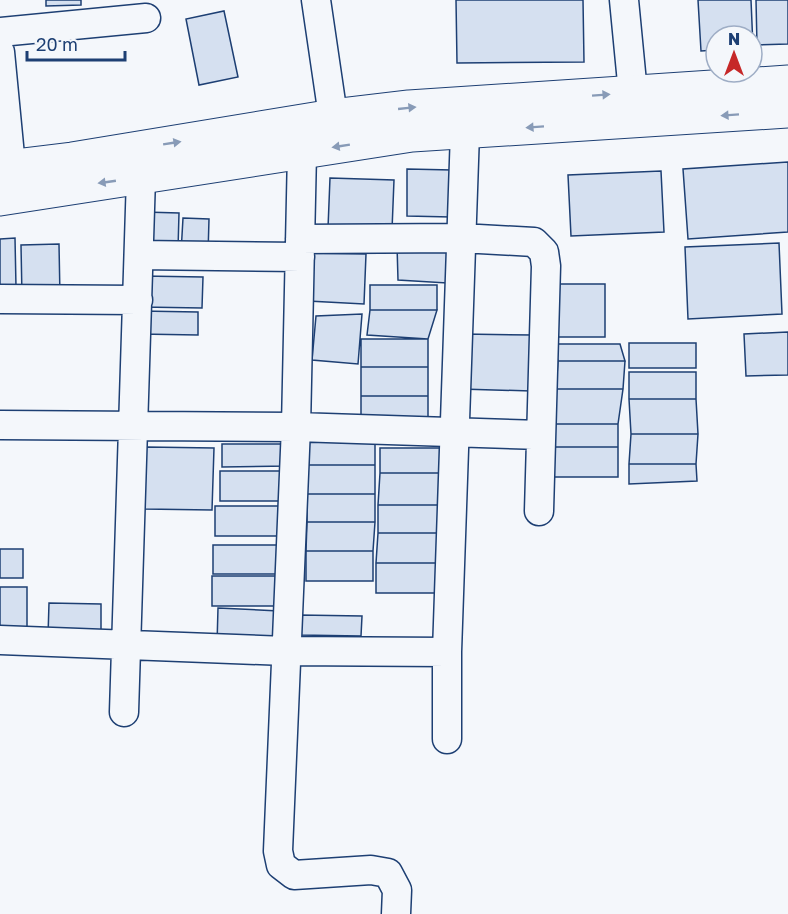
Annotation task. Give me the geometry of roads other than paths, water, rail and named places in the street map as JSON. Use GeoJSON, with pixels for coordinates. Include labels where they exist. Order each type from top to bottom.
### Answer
{"type":"FeatureCollection","features":[{"type":"Feature","properties":{"kind":"main road"},"geometry":{"type":"LineString","coordinates":[[6,182],[72,159],[409,107],[788,82]]}},
{"type":"Feature","properties":{"kind":"main road"},"geometry":{"type":"LineString","coordinates":[[6,182],[141,177],[412,135],[788,111]]}},
{"type":"Feature","properties":{"kind":"street"},"geometry":{"type":"LineString","coordinates":[[316,0],[333,117]]}},
{"type":"Feature","properties":{"kind":"street"},"geometry":{"type":"LineString","coordinates":[[624,0],[633,93]]}},
{"type":"Feature","properties":{"kind":"street"},"geometry":{"type":"LineString","coordinates":[[0,32],[146,18]]}},
{"type":"Feature","properties":{"kind":"street"},"geometry":{"type":"LineString","coordinates":[[0,52],[6,182]]}},
{"type":"Feature","properties":{"kind":"street"},"geometry":{"type":"LineString","coordinates":[[447,739],[447,652],[465,132]]}},
{"type":"Feature","properties":{"kind":"street"},"geometry":{"type":"LineString","coordinates":[[302,152],[296,427],[278,851],[281,865],[294,875],[371,870],[388,873],[397,890],[396,914]]}},
{"type":"Feature","properties":{"kind":"street"},"geometry":{"type":"LineString","coordinates":[[124,712],[141,177]]}},
{"type":"Feature","properties":{"kind":"street"},"geometry":{"type":"LineString","coordinates":[[139,255],[461,238],[534,242],[544,252],[546,266],[539,511]]}},
{"type":"Feature","properties":{"kind":"street"},"geometry":{"type":"LineString","coordinates":[[0,299],[138,300]]}},
{"type":"Feature","properties":{"kind":"street"},"geometry":{"type":"LineString","coordinates":[[0,425],[296,427],[541,435]]}},
{"type":"Feature","properties":{"kind":"street"},"geometry":{"type":"LineString","coordinates":[[0,640],[285,651],[447,652]]}}]}
